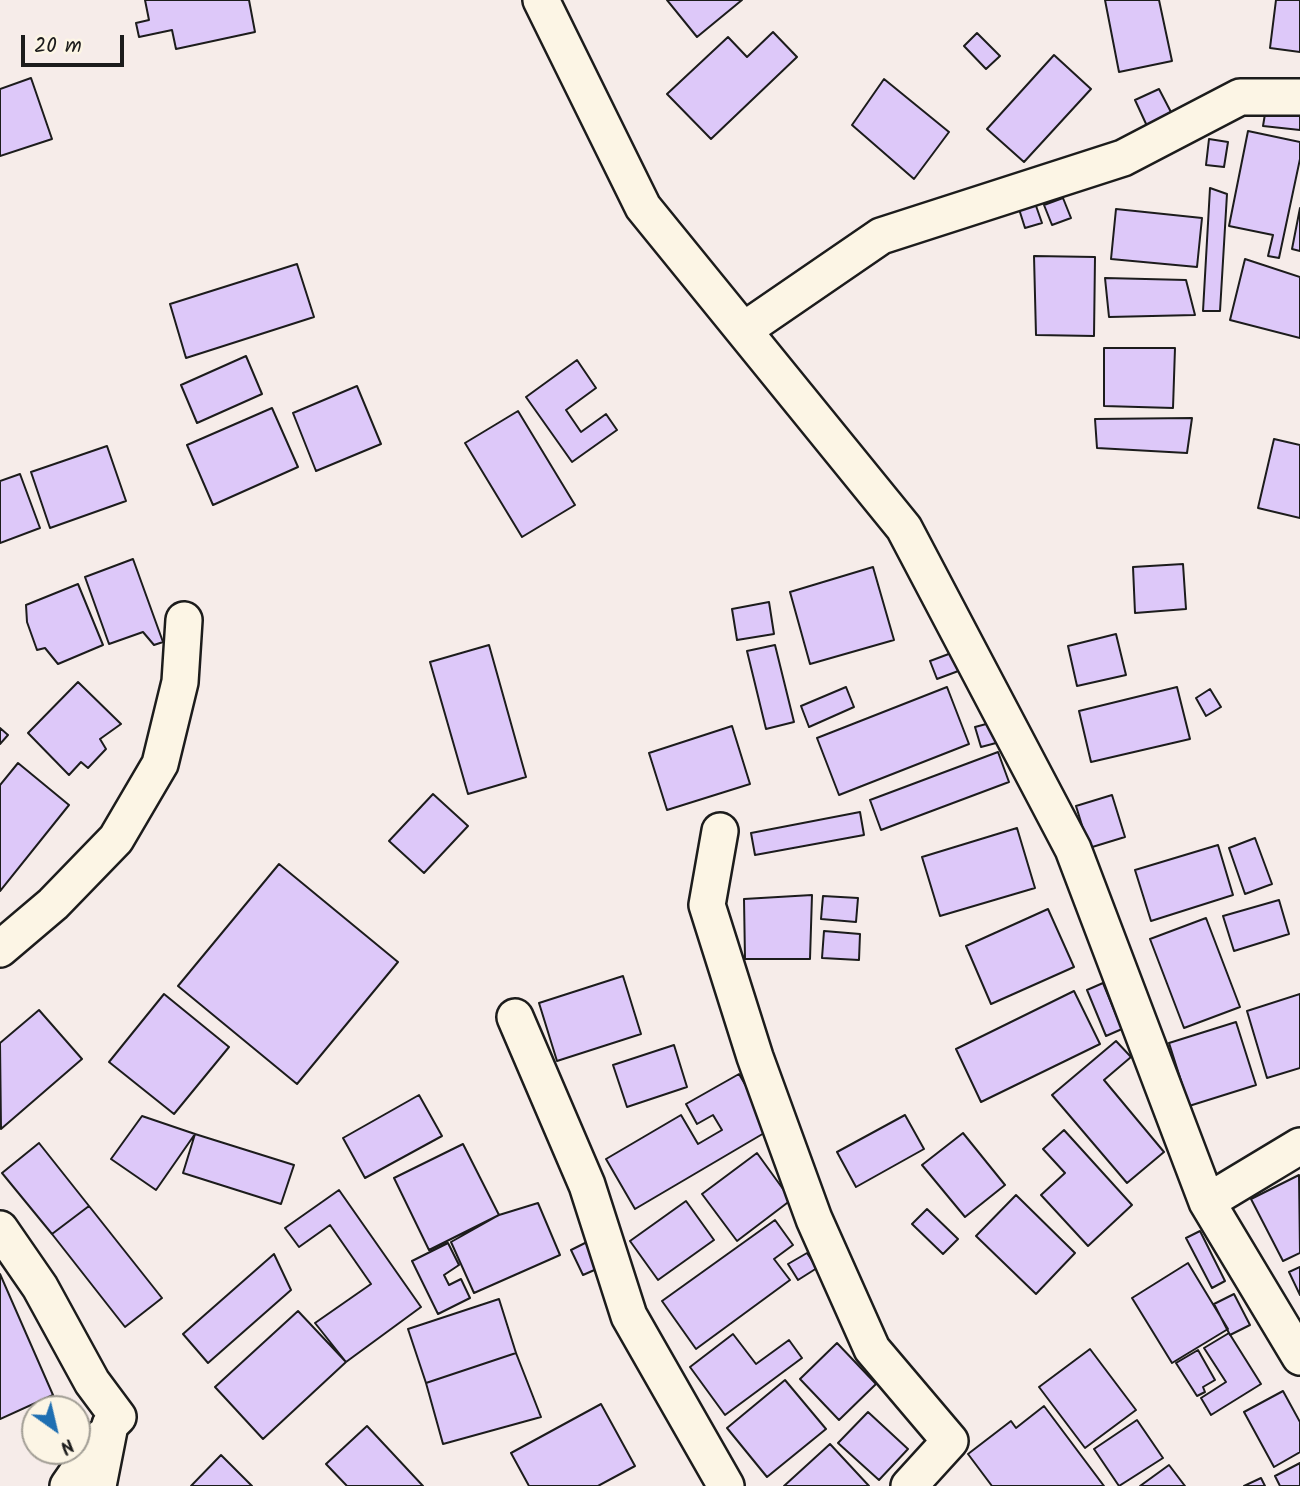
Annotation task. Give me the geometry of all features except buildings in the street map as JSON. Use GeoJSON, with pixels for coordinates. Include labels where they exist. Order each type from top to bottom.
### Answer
{"type":"FeatureCollection","features":[{"type":"Feature","properties":{"kind":"street"},"geometry":{"type":"LineString","coordinates":[[541,0],[643,207],[904,528],[1073,849],[1207,1202],[1300,1357]]}},
{"type":"Feature","properties":{"kind":"street"},"geometry":{"type":"LineString","coordinates":[[744,330],[881,236],[1123,158],[1240,97],[1300,97]]}},
{"type":"Feature","properties":{"kind":"street"},"geometry":{"type":"LineString","coordinates":[[0,949],[53,904],[116,839],[160,764],[180,682],[184,620]]}},
{"type":"Feature","properties":{"kind":"street"},"geometry":{"type":"LineString","coordinates":[[720,831],[707,905],[755,1057],[814,1219],[872,1349],[950,1441],[909,1486]]}},
{"type":"Feature","properties":{"kind":"street"},"geometry":{"type":"LineString","coordinates":[[515,1017],[587,1185],[629,1316],[726,1486]]}},
{"type":"Feature","properties":{"kind":"street"},"geometry":{"type":"LineString","coordinates":[[1207,1202],[1300,1146]]}},
{"type":"Feature","properties":{"kind":"street"},"geometry":{"type":"LineString","coordinates":[[1,1231],[40,1287],[92,1382],[118,1417],[68,1486]]}},
{"type":"Feature","properties":{"kind":"street"},"geometry":{"type":"LineString","coordinates":[[98,1486],[110,1425]]}}]}
